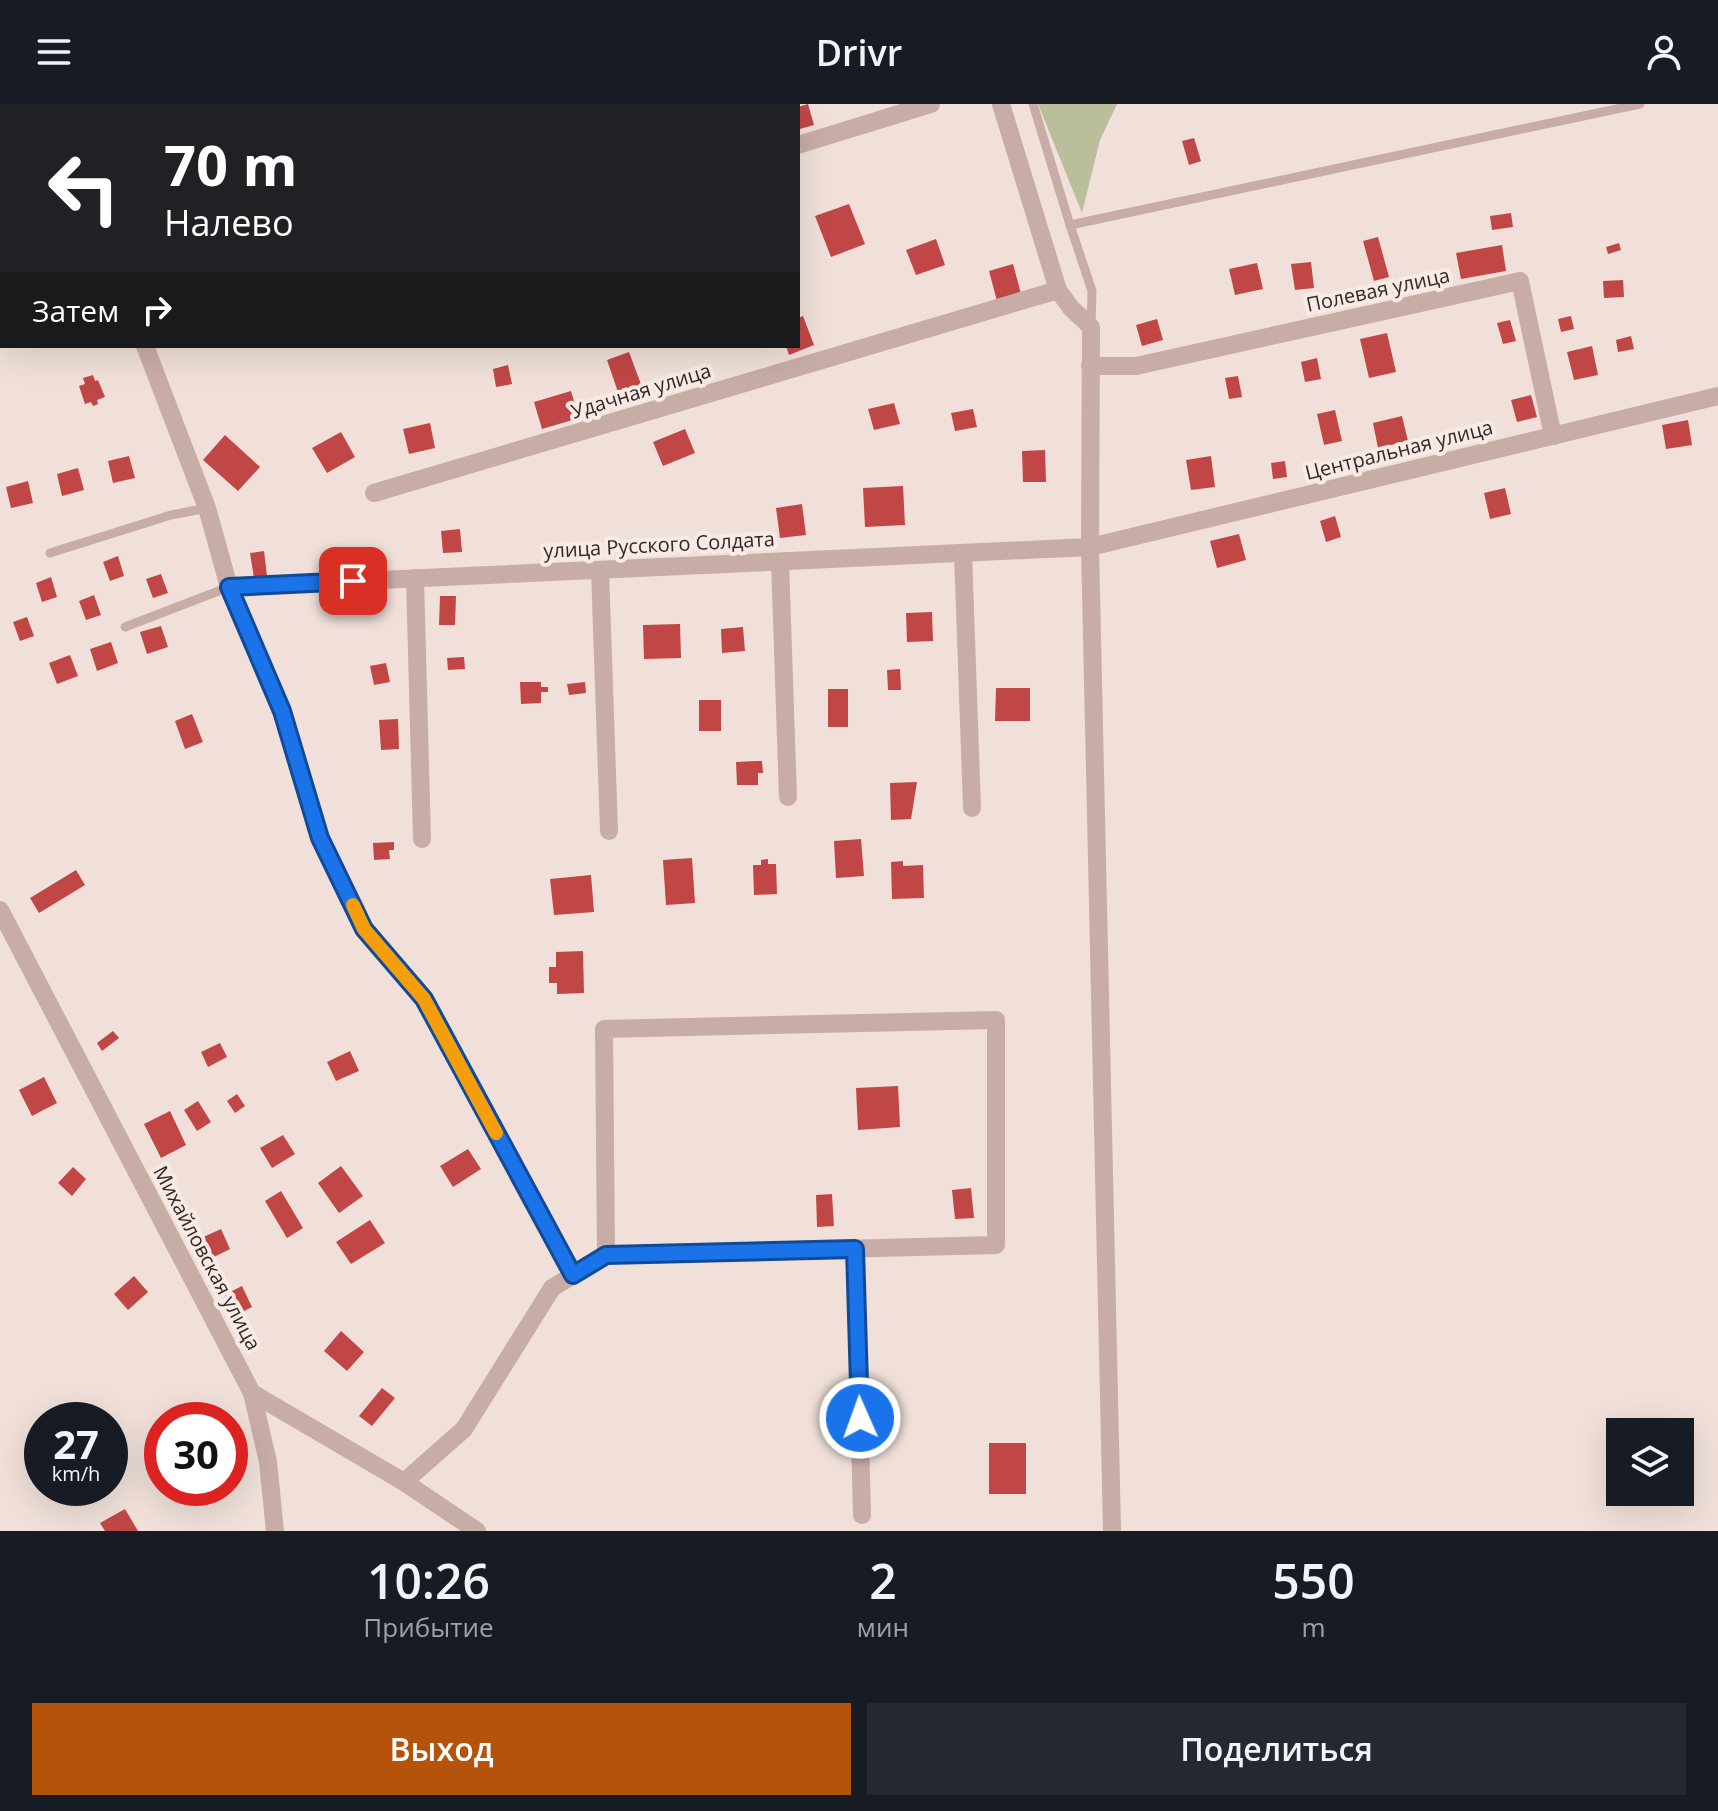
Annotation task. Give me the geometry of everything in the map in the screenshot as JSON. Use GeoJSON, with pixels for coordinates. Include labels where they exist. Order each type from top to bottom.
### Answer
{"type":"FeatureCollection","features":[{"type":"Feature","properties":{"kind":"street"},"geometry":{"type":"LineString","coordinates":[[800,144],[931,104]]}},
{"type":"Feature","properties":{"kind":"street"},"geometry":{"type":"LineString","coordinates":[[1001,104],[1058,290],[1091,327],[1090,547],[1112,1531]]}},
{"type":"Feature","properties":{"kind":"street","name":"Полевая улица"},"geometry":{"type":"LineString","coordinates":[[1090,366],[1136,366],[1520,281],[1553,436]]}},
{"type":"Feature","properties":{"kind":"street","name":"Удачная улица"},"geometry":{"type":"LineString","coordinates":[[374,493],[1058,290]]}},
{"type":"Feature","properties":{"kind":"street"},"geometry":{"type":"LineString","coordinates":[[146,348],[207,508],[229,587],[282,711],[320,838],[364,929],[424,999],[573,1275]]}},
{"type":"Feature","properties":{"kind":"street","name":"Центральная улица"},"geometry":{"type":"LineString","coordinates":[[1090,547],[1718,396]]}},
{"type":"Feature","properties":{"kind":"street","name":"улица Русского Солдата"},"geometry":{"type":"LineString","coordinates":[[229,587],[1090,547]]}},
{"type":"Feature","properties":{"kind":"street"},"geometry":{"type":"LineString","coordinates":[[963,553],[972,808]]}},
{"type":"Feature","properties":{"kind":"street"},"geometry":{"type":"LineString","coordinates":[[780,562],[788,797]]}},
{"type":"Feature","properties":{"kind":"street"},"geometry":{"type":"LineString","coordinates":[[600,570],[609,831]]}},
{"type":"Feature","properties":{"kind":"street"},"geometry":{"type":"LineString","coordinates":[[415,578],[422,839]]}},
{"type":"Feature","properties":{"kind":"street","name":"Михайловская улица"},"geometry":{"type":"LineString","coordinates":[[0,910],[252,1393],[268,1462],[275,1531]]}},
{"type":"Feature","properties":{"kind":"street"},"geometry":{"type":"LineString","coordinates":[[404,1482],[464,1429],[552,1288],[606,1255],[996,1245],[996,1020],[604,1029],[606,1255]]}},
{"type":"Feature","properties":{"kind":"street"},"geometry":{"type":"LineString","coordinates":[[855,1249],[862,1515]]}},
{"type":"Feature","properties":{"kind":"street"},"geometry":{"type":"LineString","coordinates":[[252,1393],[404,1482],[477,1531]]}},
{"type":"Feature","properties":{"kind":"lane"},"geometry":{"type":"LineString","coordinates":[[1033,104],[1092,291],[1091,327]]}},
{"type":"Feature","properties":{"kind":"lane"},"geometry":{"type":"LineString","coordinates":[[1070,225],[1640,104]]}},
{"type":"Feature","properties":{"kind":"lane"},"geometry":{"type":"LineString","coordinates":[[50,553],[171,515],[207,508]]}},
{"type":"Feature","properties":{"kind":"lane"},"geometry":{"type":"LineString","coordinates":[[125,627],[229,587]]}},
{"type":"Feature","properties":{"kind":"green space"},"geometry":{"type":"Polygon","coordinates":[[[1038,104],[1117,104],[1100,140],[1082,213],[1038,104]]]}},
{"type":"Feature","properties":{"kind":"building"},"geometry":{"type":"Polygon","coordinates":[[[808,104],[814,125],[800,129],[800,106],[808,104]]]}},
{"type":"Feature","properties":{"kind":"building"},"geometry":{"type":"Polygon","coordinates":[[[1194,138],[1201,161],[1189,165],[1182,141],[1194,138]]]}},
{"type":"Feature","properties":{"kind":"building"},"geometry":{"type":"Polygon","coordinates":[[[849,204],[865,244],[831,257],[815,216],[849,204]]]}},
{"type":"Feature","properties":{"kind":"building"},"geometry":{"type":"Polygon","coordinates":[[[1511,213],[1513,227],[1492,230],[1490,216],[1511,213]]]}},
{"type":"Feature","properties":{"kind":"building"},"geometry":{"type":"Polygon","coordinates":[[[1378,237],[1389,277],[1374,281],[1363,241],[1378,237]]]}},
{"type":"Feature","properties":{"kind":"building"},"geometry":{"type":"Polygon","coordinates":[[[936,239],[945,265],[916,275],[906,250],[936,239]]]}},
{"type":"Feature","properties":{"kind":"building"},"geometry":{"type":"Polygon","coordinates":[[[1619,243],[1621,250],[1608,254],[1606,247],[1619,243]]]}},
{"type":"Feature","properties":{"kind":"building"},"geometry":{"type":"Polygon","coordinates":[[[1502,245],[1506,271],[1461,279],[1456,253],[1502,245]]]}},
{"type":"Feature","properties":{"kind":"building"},"geometry":{"type":"Polygon","coordinates":[[[1311,262],[1314,288],[1295,290],[1291,264],[1311,262]]]}},
{"type":"Feature","properties":{"kind":"building"},"geometry":{"type":"Polygon","coordinates":[[[1257,263],[1263,289],[1235,295],[1229,269],[1257,263]]]}},
{"type":"Feature","properties":{"kind":"building"},"geometry":{"type":"Polygon","coordinates":[[[1013,264],[1021,294],[997,301],[989,271],[1013,264]]]}},
{"type":"Feature","properties":{"kind":"building"},"geometry":{"type":"Polygon","coordinates":[[[1623,280],[1624,297],[1604,298],[1603,281],[1623,280]]]}},
{"type":"Feature","properties":{"kind":"building"},"geometry":{"type":"Polygon","coordinates":[[[803,316],[814,345],[789,355],[787,348],[800,348],[800,317],[803,316]]]}},
{"type":"Feature","properties":{"kind":"building"},"geometry":{"type":"Polygon","coordinates":[[[1571,316],[1574,329],[1561,332],[1558,319],[1571,316]]]}},
{"type":"Feature","properties":{"kind":"building"},"geometry":{"type":"Polygon","coordinates":[[[1157,319],[1163,340],[1142,346],[1136,325],[1157,319]]]}},
{"type":"Feature","properties":{"kind":"building"},"geometry":{"type":"Polygon","coordinates":[[[1510,320],[1516,341],[1503,344],[1497,323],[1510,320]]]}},
{"type":"Feature","properties":{"kind":"building"},"geometry":{"type":"Polygon","coordinates":[[[1387,333],[1396,372],[1369,378],[1360,339],[1387,333]]]}},
{"type":"Feature","properties":{"kind":"building"},"geometry":{"type":"Polygon","coordinates":[[[1631,336],[1634,349],[1618,352],[1616,340],[1631,336]]]}},
{"type":"Feature","properties":{"kind":"building"},"geometry":{"type":"Polygon","coordinates":[[[1592,346],[1598,375],[1574,380],[1567,352],[1592,346]]]}},
{"type":"Feature","properties":{"kind":"building"},"geometry":{"type":"Polygon","coordinates":[[[629,352],[642,387],[619,395],[607,360],[629,352]]]}},
{"type":"Feature","properties":{"kind":"building"},"geometry":{"type":"Polygon","coordinates":[[[1317,358],[1321,379],[1305,382],[1301,362],[1317,358]]]}},
{"type":"Feature","properties":{"kind":"building"},"geometry":{"type":"Polygon","coordinates":[[[508,365],[512,384],[496,387],[493,369],[508,365]]]}},
{"type":"Feature","properties":{"kind":"building"},"geometry":{"type":"Polygon","coordinates":[[[93,375],[105,397],[93,406],[91,402],[85,404],[79,386],[85,384],[83,378],[93,375]]]}},
{"type":"Feature","properties":{"kind":"building"},"geometry":{"type":"Polygon","coordinates":[[[1238,376],[1242,397],[1229,399],[1225,378],[1238,376]]]}},
{"type":"Feature","properties":{"kind":"building"},"geometry":{"type":"Polygon","coordinates":[[[571,391],[579,418],[542,429],[534,402],[571,391]]]}},
{"type":"Feature","properties":{"kind":"building"},"geometry":{"type":"Polygon","coordinates":[[[1531,395],[1537,417],[1517,422],[1511,400],[1531,395]]]}},
{"type":"Feature","properties":{"kind":"building"},"geometry":{"type":"Polygon","coordinates":[[[894,403],[900,424],[874,430],[868,409],[894,403]]]}},
{"type":"Feature","properties":{"kind":"building"},"geometry":{"type":"Polygon","coordinates":[[[973,409],[977,427],[955,431],[951,413],[973,409]]]}},
{"type":"Feature","properties":{"kind":"building"},"geometry":{"type":"Polygon","coordinates":[[[1335,410],[1342,441],[1324,445],[1317,414],[1335,410]]]}},
{"type":"Feature","properties":{"kind":"building"},"geometry":{"type":"Polygon","coordinates":[[[1402,416],[1408,441],[1378,448],[1373,423],[1402,416]]]}},
{"type":"Feature","properties":{"kind":"building"},"geometry":{"type":"Polygon","coordinates":[[[1688,420],[1692,445],[1666,449],[1662,425],[1688,420]]]}},
{"type":"Feature","properties":{"kind":"building"},"geometry":{"type":"Polygon","coordinates":[[[430,423],[435,448],[409,454],[403,429],[430,423]]]}},
{"type":"Feature","properties":{"kind":"building"},"geometry":{"type":"Polygon","coordinates":[[[685,429],[695,453],[663,466],[653,442],[685,429]]]}},
{"type":"Feature","properties":{"kind":"building"},"geometry":{"type":"Polygon","coordinates":[[[341,432],[355,457],[327,473],[312,448],[341,432]]]}},
{"type":"Feature","properties":{"kind":"building"},"geometry":{"type":"Polygon","coordinates":[[[225,435],[260,467],[238,491],[203,460],[225,435]]]}},
{"type":"Feature","properties":{"kind":"building"},"geometry":{"type":"Polygon","coordinates":[[[1045,450],[1046,482],[1023,482],[1022,451],[1045,450]]]}},
{"type":"Feature","properties":{"kind":"building"},"geometry":{"type":"Polygon","coordinates":[[[129,456],[135,478],[113,483],[108,461],[129,456]]]}},
{"type":"Feature","properties":{"kind":"building"},"geometry":{"type":"Polygon","coordinates":[[[1211,456],[1215,487],[1191,490],[1186,460],[1211,456]]]}},
{"type":"Feature","properties":{"kind":"building"},"geometry":{"type":"Polygon","coordinates":[[[1285,461],[1287,477],[1273,479],[1271,463],[1285,461]]]}},
{"type":"Feature","properties":{"kind":"building"},"geometry":{"type":"Polygon","coordinates":[[[78,468],[84,490],[62,496],[57,474],[78,468]]]}},
{"type":"Feature","properties":{"kind":"building"},"geometry":{"type":"Polygon","coordinates":[[[28,481],[33,503],[11,508],[6,487],[28,481]]]}},
{"type":"Feature","properties":{"kind":"building"},"geometry":{"type":"Polygon","coordinates":[[[903,486],[905,525],[865,527],[863,488],[903,486]]]}},
{"type":"Feature","properties":{"kind":"building"},"geometry":{"type":"Polygon","coordinates":[[[1505,488],[1511,514],[1490,519],[1484,493],[1505,488]]]}},
{"type":"Feature","properties":{"kind":"building"},"geometry":{"type":"Polygon","coordinates":[[[802,504],[806,535],[780,538],[776,508],[802,504]]]}},
{"type":"Feature","properties":{"kind":"building"},"geometry":{"type":"Polygon","coordinates":[[[1335,516],[1341,537],[1326,542],[1320,521],[1335,516]]]}},
{"type":"Feature","properties":{"kind":"building"},"geometry":{"type":"Polygon","coordinates":[[[460,529],[462,552],[443,553],[441,531],[460,529]]]}},
{"type":"Feature","properties":{"kind":"building"},"geometry":{"type":"Polygon","coordinates":[[[1239,534],[1246,560],[1217,568],[1210,541],[1239,534]]]}},
{"type":"Feature","properties":{"kind":"building"},"geometry":{"type":"Polygon","coordinates":[[[264,551],[267,576],[254,578],[250,553],[264,551]]]}},
{"type":"Feature","properties":{"kind":"building"},"geometry":{"type":"Polygon","coordinates":[[[118,556],[124,576],[110,581],[103,562],[118,556]]]}},
{"type":"Feature","properties":{"kind":"building"},"geometry":{"type":"Polygon","coordinates":[[[161,574],[168,593],[153,598],[146,579],[161,574]]]}},
{"type":"Feature","properties":{"kind":"building"},"geometry":{"type":"Polygon","coordinates":[[[51,577],[57,597],[42,602],[36,583],[51,577]]]}},
{"type":"Feature","properties":{"kind":"building"},"geometry":{"type":"Polygon","coordinates":[[[94,595],[101,615],[86,620],[79,601],[94,595]]]}},
{"type":"Feature","properties":{"kind":"building"},"geometry":{"type":"Polygon","coordinates":[[[440,596],[456,596],[455,625],[439,625],[440,596]]]}},
{"type":"Feature","properties":{"kind":"building"},"geometry":{"type":"Polygon","coordinates":[[[932,612],[933,641],[907,642],[906,613],[932,612]]]}},
{"type":"Feature","properties":{"kind":"building"},"geometry":{"type":"Polygon","coordinates":[[[27,617],[34,636],[20,641],[13,622],[27,617]]]}},
{"type":"Feature","properties":{"kind":"building"},"geometry":{"type":"Polygon","coordinates":[[[680,624],[681,658],[644,659],[643,625],[680,624]]]}},
{"type":"Feature","properties":{"kind":"building"},"geometry":{"type":"Polygon","coordinates":[[[161,626],[168,647],[147,654],[140,632],[161,626]]]}},
{"type":"Feature","properties":{"kind":"building"},"geometry":{"type":"Polygon","coordinates":[[[743,627],[745,651],[722,653],[721,629],[743,627]]]}},
{"type":"Feature","properties":{"kind":"building"},"geometry":{"type":"Polygon","coordinates":[[[111,642],[118,663],[97,671],[90,649],[111,642]]]}},
{"type":"Feature","properties":{"kind":"building"},"geometry":{"type":"Polygon","coordinates":[[[70,655],[78,676],[57,684],[49,663],[70,655]]]}},
{"type":"Feature","properties":{"kind":"building"},"geometry":{"type":"Polygon","coordinates":[[[464,657],[465,669],[448,670],[447,658],[464,657]]]}},
{"type":"Feature","properties":{"kind":"building"},"geometry":{"type":"Polygon","coordinates":[[[386,663],[390,682],[374,685],[370,666],[386,663]]]}},
{"type":"Feature","properties":{"kind":"building"},"geometry":{"type":"Polygon","coordinates":[[[900,669],[901,690],[888,690],[887,670],[900,669]]]}},
{"type":"Feature","properties":{"kind":"building"},"geometry":{"type":"Polygon","coordinates":[[[520,682],[541,682],[541,687],[548,687],[548,692],[541,692],[541,703],[521,704],[520,682]]]}},
{"type":"Feature","properties":{"kind":"building"},"geometry":{"type":"Polygon","coordinates":[[[585,682],[586,693],[569,695],[567,684],[585,682]]]}},
{"type":"Feature","properties":{"kind":"building"},"geometry":{"type":"Polygon","coordinates":[[[996,688],[1030,688],[1030,721],[995,721],[996,688]]]}},
{"type":"Feature","properties":{"kind":"building"},"geometry":{"type":"Polygon","coordinates":[[[828,689],[848,689],[848,727],[828,727],[828,689]]]}},
{"type":"Feature","properties":{"kind":"building"},"geometry":{"type":"Polygon","coordinates":[[[699,700],[721,700],[721,731],[699,731],[699,700]]]}},
{"type":"Feature","properties":{"kind":"building"},"geometry":{"type":"Polygon","coordinates":[[[192,714],[203,742],[185,749],[175,721],[192,714]]]}},
{"type":"Feature","properties":{"kind":"building"},"geometry":{"type":"Polygon","coordinates":[[[398,719],[399,749],[381,750],[379,720],[398,719]]]}},
{"type":"Feature","properties":{"kind":"building"},"geometry":{"type":"Polygon","coordinates":[[[762,761],[763,773],[758,773],[758,785],[737,785],[736,762],[762,761]]]}},
{"type":"Feature","properties":{"kind":"building"},"geometry":{"type":"Polygon","coordinates":[[[917,782],[911,819],[891,820],[890,783],[917,782]]]}},
{"type":"Feature","properties":{"kind":"building"},"geometry":{"type":"Polygon","coordinates":[[[861,839],[864,876],[836,878],[834,841],[861,839]]]}},
{"type":"Feature","properties":{"kind":"building"},"geometry":{"type":"Polygon","coordinates":[[[394,842],[394,850],[389,850],[390,859],[374,860],[373,843],[394,842]]]}},
{"type":"Feature","properties":{"kind":"building"},"geometry":{"type":"Polygon","coordinates":[[[692,858],[695,903],[666,905],[663,860],[692,858]]]}},
{"type":"Feature","properties":{"kind":"building"},"geometry":{"type":"Polygon","coordinates":[[[768,859],[768,864],[776,864],[777,894],[754,895],[753,865],[761,865],[761,860],[768,859]]]}},
{"type":"Feature","properties":{"kind":"building"},"geometry":{"type":"Polygon","coordinates":[[[903,861],[903,866],[923,865],[924,898],[892,899],[891,862],[903,861]]]}},
{"type":"Feature","properties":{"kind":"building"},"geometry":{"type":"Polygon","coordinates":[[[76,870],[85,885],[39,913],[30,898],[76,870]]]}},
{"type":"Feature","properties":{"kind":"building"},"geometry":{"type":"Polygon","coordinates":[[[591,875],[594,912],[554,915],[550,879],[591,875]]]}},
{"type":"Feature","properties":{"kind":"building"},"geometry":{"type":"Polygon","coordinates":[[[583,951],[584,993],[557,994],[557,983],[549,983],[549,967],[556,967],[556,952],[583,951]]]}},
{"type":"Feature","properties":{"kind":"building"},"geometry":{"type":"Polygon","coordinates":[[[113,1031],[119,1038],[102,1051],[97,1043],[113,1031]]]}},
{"type":"Feature","properties":{"kind":"building"},"geometry":{"type":"Polygon","coordinates":[[[220,1043],[227,1057],[208,1067],[201,1052],[220,1043]]]}},
{"type":"Feature","properties":{"kind":"building"},"geometry":{"type":"Polygon","coordinates":[[[350,1051],[359,1071],[336,1081],[327,1062],[350,1051]]]}},
{"type":"Feature","properties":{"kind":"building"},"geometry":{"type":"Polygon","coordinates":[[[44,1077],[57,1103],[32,1116],[19,1090],[44,1077]]]}},
{"type":"Feature","properties":{"kind":"building"},"geometry":{"type":"Polygon","coordinates":[[[898,1086],[900,1127],[858,1130],[856,1088],[898,1086]]]}},
{"type":"Feature","properties":{"kind":"building"},"geometry":{"type":"Polygon","coordinates":[[[237,1094],[245,1106],[235,1113],[227,1101],[237,1094]]]}},
{"type":"Feature","properties":{"kind":"building"},"geometry":{"type":"Polygon","coordinates":[[[198,1101],[211,1122],[197,1131],[184,1110],[198,1101]]]}},
{"type":"Feature","properties":{"kind":"building"},"geometry":{"type":"Polygon","coordinates":[[[170,1111],[186,1145],[161,1158],[144,1124],[170,1111]]]}},
{"type":"Feature","properties":{"kind":"building"},"geometry":{"type":"Polygon","coordinates":[[[283,1135],[295,1154],[272,1168],[260,1148],[283,1135]]]}},
{"type":"Feature","properties":{"kind":"building"},"geometry":{"type":"Polygon","coordinates":[[[468,1149],[481,1169],[453,1187],[440,1166],[468,1149]]]}},
{"type":"Feature","properties":{"kind":"building"},"geometry":{"type":"Polygon","coordinates":[[[341,1166],[363,1196],[339,1213],[318,1183],[341,1166]]]}},
{"type":"Feature","properties":{"kind":"building"},"geometry":{"type":"Polygon","coordinates":[[[73,1167],[86,1179],[72,1196],[58,1183],[73,1167]]]}},
{"type":"Feature","properties":{"kind":"building"},"geometry":{"type":"Polygon","coordinates":[[[971,1188],[974,1218],[955,1219],[952,1190],[971,1188]]]}},
{"type":"Feature","properties":{"kind":"building"},"geometry":{"type":"Polygon","coordinates":[[[281,1191],[303,1228],[287,1238],[265,1201],[281,1191]]]}},
{"type":"Feature","properties":{"kind":"building"},"geometry":{"type":"Polygon","coordinates":[[[832,1194],[834,1226],[817,1227],[816,1195],[832,1194]]]}},
{"type":"Feature","properties":{"kind":"building"},"geometry":{"type":"Polygon","coordinates":[[[370,1220],[385,1243],[351,1264],[336,1242],[370,1220]]]}},
{"type":"Feature","properties":{"kind":"building"},"geometry":{"type":"Polygon","coordinates":[[[221,1229],[230,1249],[208,1260],[199,1239],[221,1229]]]}},
{"type":"Feature","properties":{"kind":"building"},"geometry":{"type":"Polygon","coordinates":[[[134,1276],[148,1292],[128,1310],[114,1294],[134,1276]]]}},
{"type":"Feature","properties":{"kind":"building"},"geometry":{"type":"Polygon","coordinates":[[[242,1286],[252,1307],[234,1316],[224,1295],[242,1286]]]}},
{"type":"Feature","properties":{"kind":"building"},"geometry":{"type":"Polygon","coordinates":[[[341,1331],[364,1352],[347,1371],[324,1351],[341,1331]]]}},
{"type":"Feature","properties":{"kind":"building"},"geometry":{"type":"Polygon","coordinates":[[[382,1388],[395,1398],[372,1426],[359,1416],[382,1388]]]}},
{"type":"Feature","properties":{"kind":"building"},"geometry":{"type":"Polygon","coordinates":[[[989,1443],[1026,1443],[1026,1494],[989,1494],[989,1443]]]}},
{"type":"Feature","properties":{"kind":"building"},"geometry":{"type":"Polygon","coordinates":[[[125,1509],[138,1531],[105,1531],[100,1523],[125,1509]]]}},
{"type":"Feature","properties":{"kind":"slow traffic"},"geometry":{"type":"LineString","coordinates":[[353,905],[364,929],[424,999],[496,1133]]}},
{"type":"Feature","properties":{"kind":"route"},"geometry":{"type":"LineString","coordinates":[[353,581],[229,587],[282,711],[320,838],[364,929],[424,999],[573,1275],[606,1255],[855,1249],[860,1418]]}}]}
